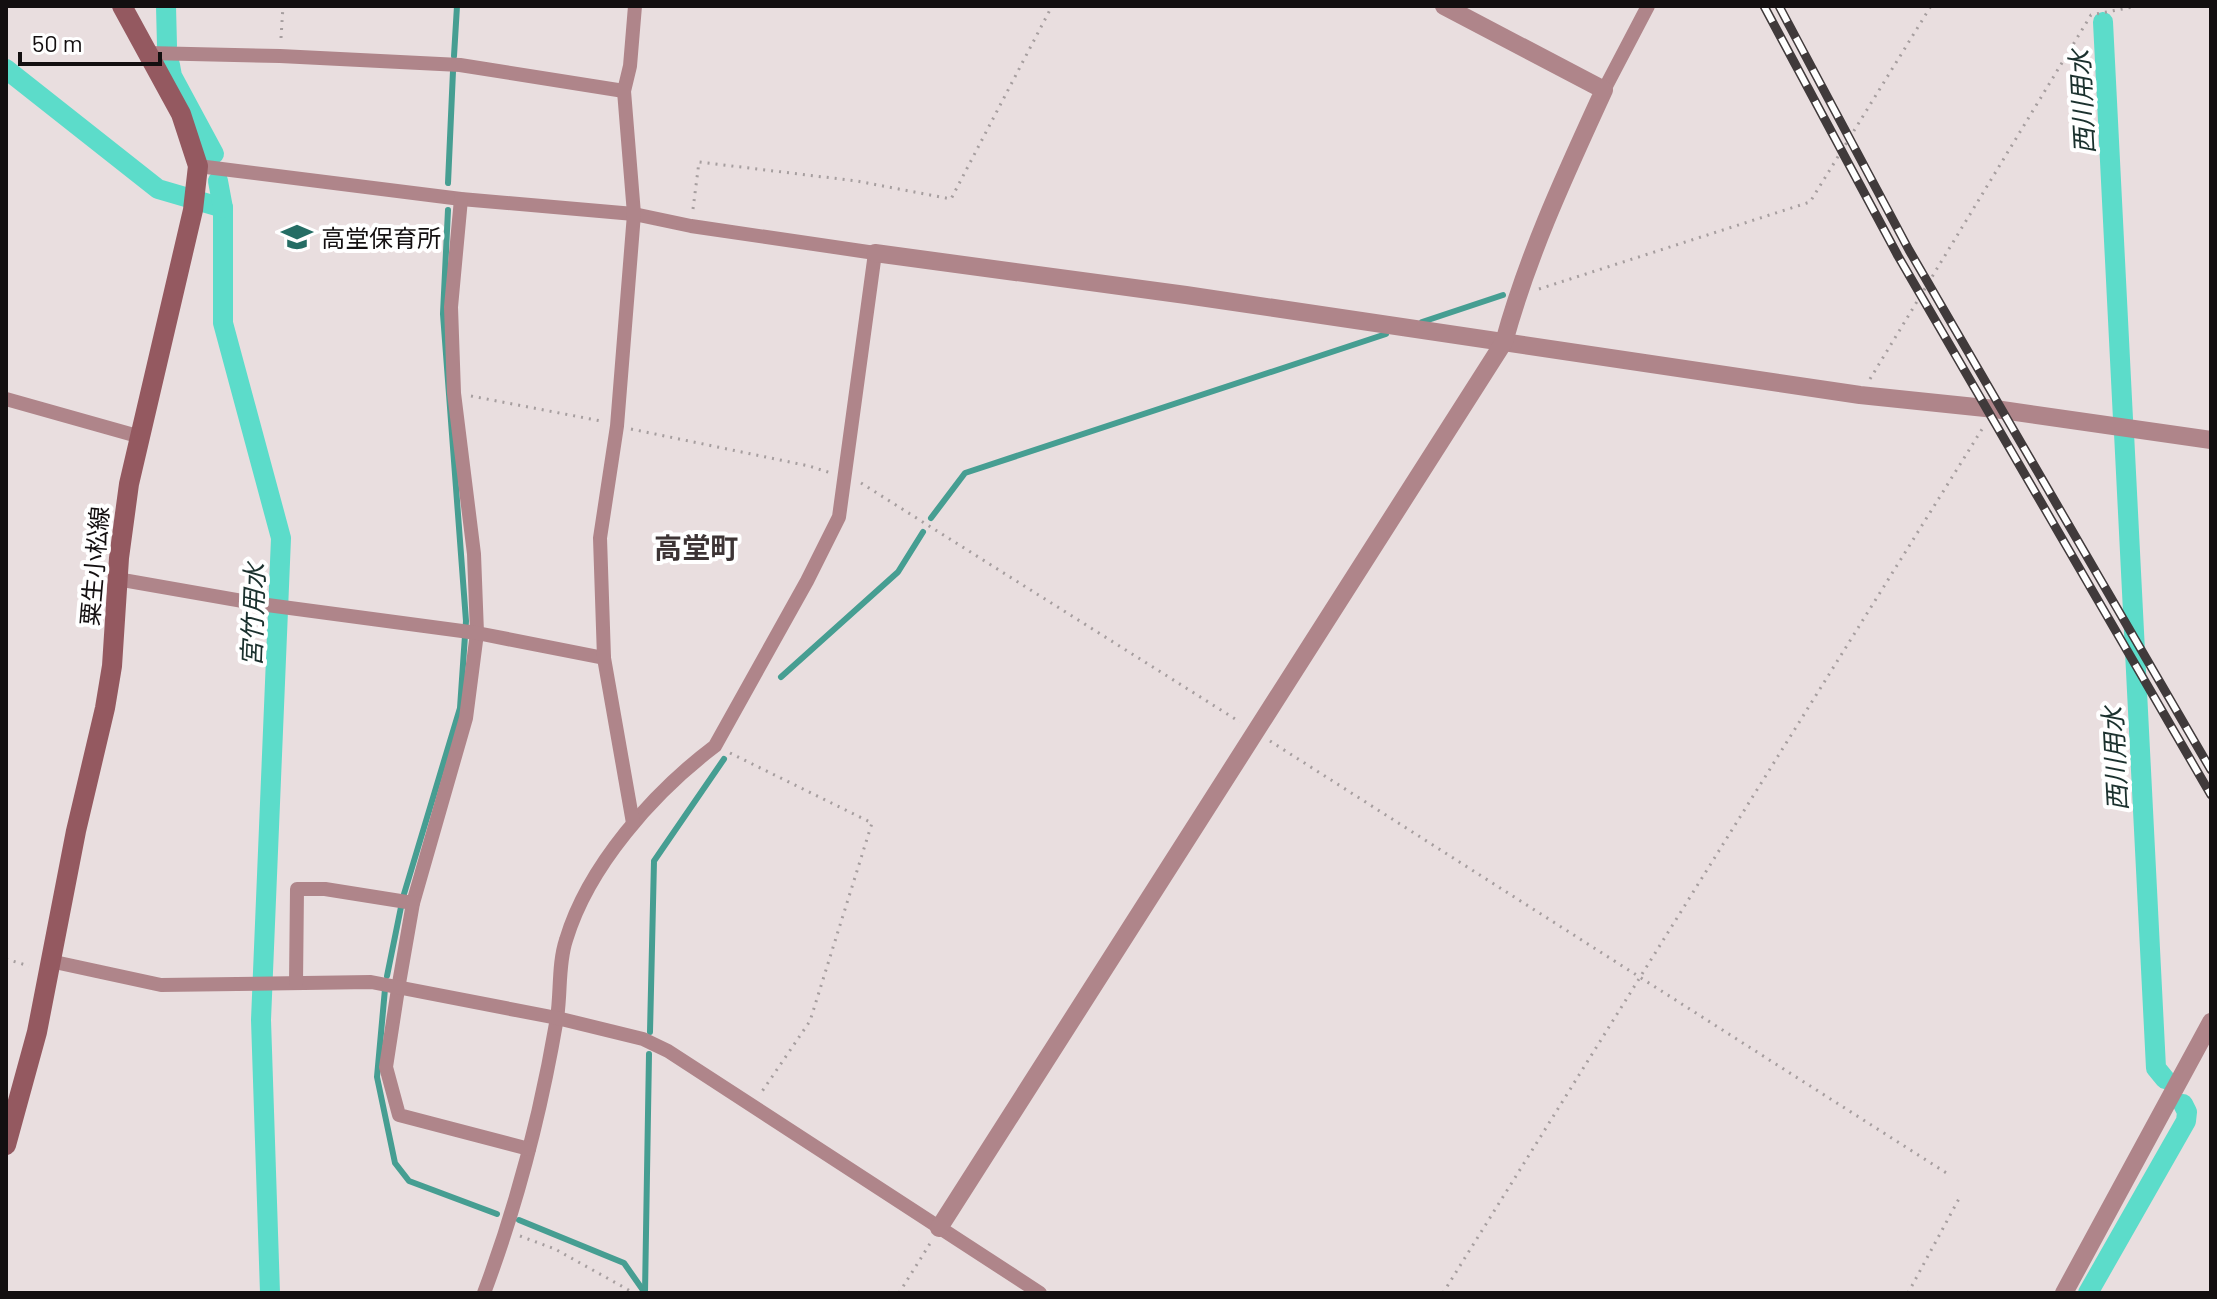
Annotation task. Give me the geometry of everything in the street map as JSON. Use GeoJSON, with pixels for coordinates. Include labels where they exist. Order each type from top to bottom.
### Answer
{"type":"FeatureCollection","features":[{"type":"Feature","properties":{"kind":"main road","name":"粟生小松線"},"geometry":{"type":"LineString","coordinates":[[6,1145],[33,1046],[105,708],[112,666],[122,519],[193,210],[197,173],[181,114],[122,6]]}},
{"type":"Feature","properties":{"kind":"street"},"geometry":{"type":"LineString","coordinates":[[633,823],[604,658],[600,538],[617,426],[634,214],[624,91],[630,66],[635,6]]}},
{"type":"Feature","properties":{"kind":"street"},"geometry":{"type":"LineString","coordinates":[[1444,6],[1604,90]]}},
{"type":"Feature","properties":{"kind":"street"},"geometry":{"type":"LineString","coordinates":[[939,1228],[1504,342],[1516,296],[1540,231],[1604,90],[1648,6]]}},
{"type":"Feature","properties":{"kind":"street"},"geometry":{"type":"LineString","coordinates":[[147,53],[460,65],[624,91]]}},
{"type":"Feature","properties":{"kind":"street"},"geometry":{"type":"LineString","coordinates":[[197,173],[634,214],[691,226],[1860,395],[1995,409],[2211,440]]}},
{"type":"Feature","properties":{"kind":"street"},"geometry":{"type":"LineString","coordinates":[[461,199],[451,307],[454,393],[474,554],[474,633],[466,718],[413,903],[386,1067],[399,1115],[529,1149]]}},
{"type":"Feature","properties":{"kind":"street"},"geometry":{"type":"LineString","coordinates":[[484,1293],[507,1231],[529,1149],[557,1018],[565,942],[586,891],[633,823],[715,746],[839,517],[845,491],[843,477],[875,253]]}},
{"type":"Feature","properties":{"kind":"street"},"geometry":{"type":"LineString","coordinates":[[6,399],[141,437]]}},
{"type":"Feature","properties":{"kind":"street"},"geometry":{"type":"LineString","coordinates":[[117,579],[260,604],[474,633],[604,658]]}},
{"type":"Feature","properties":{"kind":"street"},"geometry":{"type":"LineString","coordinates":[[288,983],[297,889],[325,889],[413,903]]}},
{"type":"Feature","properties":{"kind":"street"},"geometry":{"type":"LineString","coordinates":[[50,966],[161,985],[371,982],[557,1018],[643,1039],[668,1051],[1040,1293]]}},
{"type":"Feature","properties":{"kind":"street"},"geometry":{"type":"LineString","coordinates":[[2064,1293],[2211,1022]]}},
{"type":"Feature","properties":{"kind":"path"},"geometry":{"type":"LineString","coordinates":[[280,56],[283,6]]}},
{"type":"Feature","properties":{"kind":"path"},"geometry":{"type":"LineString","coordinates":[[691,226],[699,162],[857,181],[951,199],[1052,6]]}},
{"type":"Feature","properties":{"kind":"path"},"geometry":{"type":"LineString","coordinates":[[1516,296],[1810,202],[1931,6]]}},
{"type":"Feature","properties":{"kind":"path"},"geometry":{"type":"LineString","coordinates":[[1860,395],[2091,15],[2138,6]]}},
{"type":"Feature","properties":{"kind":"path"},"geometry":{"type":"LineString","coordinates":[[454,393],[809,466],[866,485],[1948,1174]]}},
{"type":"Feature","properties":{"kind":"path"},"geometry":{"type":"LineString","coordinates":[[1443,1293],[1995,409]]}},
{"type":"Feature","properties":{"kind":"path"},"geometry":{"type":"LineString","coordinates":[[715,746],[872,823],[810,1021],[752,1106]]}},
{"type":"Feature","properties":{"kind":"path"},"geometry":{"type":"LineString","coordinates":[[6,959],[50,966]]}},
{"type":"Feature","properties":{"kind":"path"},"geometry":{"type":"LineString","coordinates":[[1908,1293],[1961,1195]]}},
{"type":"Feature","properties":{"kind":"path"},"geometry":{"type":"LineString","coordinates":[[899,1293],[939,1228]]}},
{"type":"Feature","properties":{"kind":"path"},"geometry":{"type":"LineString","coordinates":[[507,1231],[555,1249],[634,1293]]}},
{"type":"Feature","properties":{"kind":"waterway"},"geometry":{"type":"LineString","coordinates":[[166,6],[167,46]]}},
{"type":"Feature","properties":{"kind":"waterway"},"geometry":{"type":"LineString","coordinates":[[454,56],[457,6]]}},
{"type":"Feature","properties":{"kind":"waterway","name":"西川用水"},"geometry":{"type":"LineString","coordinates":[[2103,22],[2123,419]]}},
{"type":"Feature","properties":{"kind":"waterway"},"geometry":{"type":"LineString","coordinates":[[170,65],[172,76],[214,154]]}},
{"type":"Feature","properties":{"kind":"waterway","name":"宮竹用水"},"geometry":{"type":"LineString","coordinates":[[6,69],[158,189],[223,208],[223,323],[281,538],[261,1020],[270,1293]]}},
{"type":"Feature","properties":{"kind":"waterway"},"geometry":{"type":"LineString","coordinates":[[448,183],[453,71]]}},
{"type":"Feature","properties":{"kind":"waterway"},"geometry":{"type":"LineString","coordinates":[[218,181],[223,208]]}},
{"type":"Feature","properties":{"kind":"waterway"},"geometry":{"type":"LineString","coordinates":[[404,894],[460,708],[466,621],[443,314],[448,210]]}},
{"type":"Feature","properties":{"kind":"waterway"},"geometry":{"type":"LineString","coordinates":[[1422,322],[1503,295]]}},
{"type":"Feature","properties":{"kind":"waterway"},"geometry":{"type":"LineString","coordinates":[[931,518],[965,473],[1386,334]]}},
{"type":"Feature","properties":{"kind":"waterway","name":"西川用水"},"geometry":{"type":"LineString","coordinates":[[2124,433],[2156,1068],[2165,1079]]}},
{"type":"Feature","properties":{"kind":"waterway"},"geometry":{"type":"LineString","coordinates":[[781,677],[898,572],[923,532]]}},
{"type":"Feature","properties":{"kind":"waterway"},"geometry":{"type":"LineString","coordinates":[[650,1032],[654,861],[724,759]]}},
{"type":"Feature","properties":{"kind":"waterway"},"geometry":{"type":"LineString","coordinates":[[387,976],[401,907]]}},
{"type":"Feature","properties":{"kind":"waterway"},"geometry":{"type":"LineString","coordinates":[[385,989],[377,1077],[395,1163],[409,1181],[497,1214]]}},
{"type":"Feature","properties":{"kind":"waterway"},"geometry":{"type":"LineString","coordinates":[[645,1293],[649,1054]]}},
{"type":"Feature","properties":{"kind":"waterway","name":"西川用水"},"geometry":{"type":"LineString","coordinates":[[2088,1293],[2186,1121],[2187,1112],[2183,1104]]}},
{"type":"Feature","properties":{"kind":"waterway"},"geometry":{"type":"LineString","coordinates":[[519,1220],[624,1263],[645,1293]]}},
{"type":"Feature","properties":{"kind":"railway"},"geometry":{"type":"LineString","coordinates":[[1764,6],[1898,256],[2211,795]]}},
{"type":"Feature","properties":{"kind":"railway"},"geometry":{"type":"LineString","coordinates":[[1779,6],[1909,250],[2211,770]]}},
{"type":"Feature","properties":{"kind":"place","name":"高堂保育所"},"geometry":{"type":"Point","coordinates":[297,237]}},
{"type":"Feature","properties":{"kind":"district","name":"高堂町"},"geometry":{"type":"Point","coordinates":[696,547]}}]}
